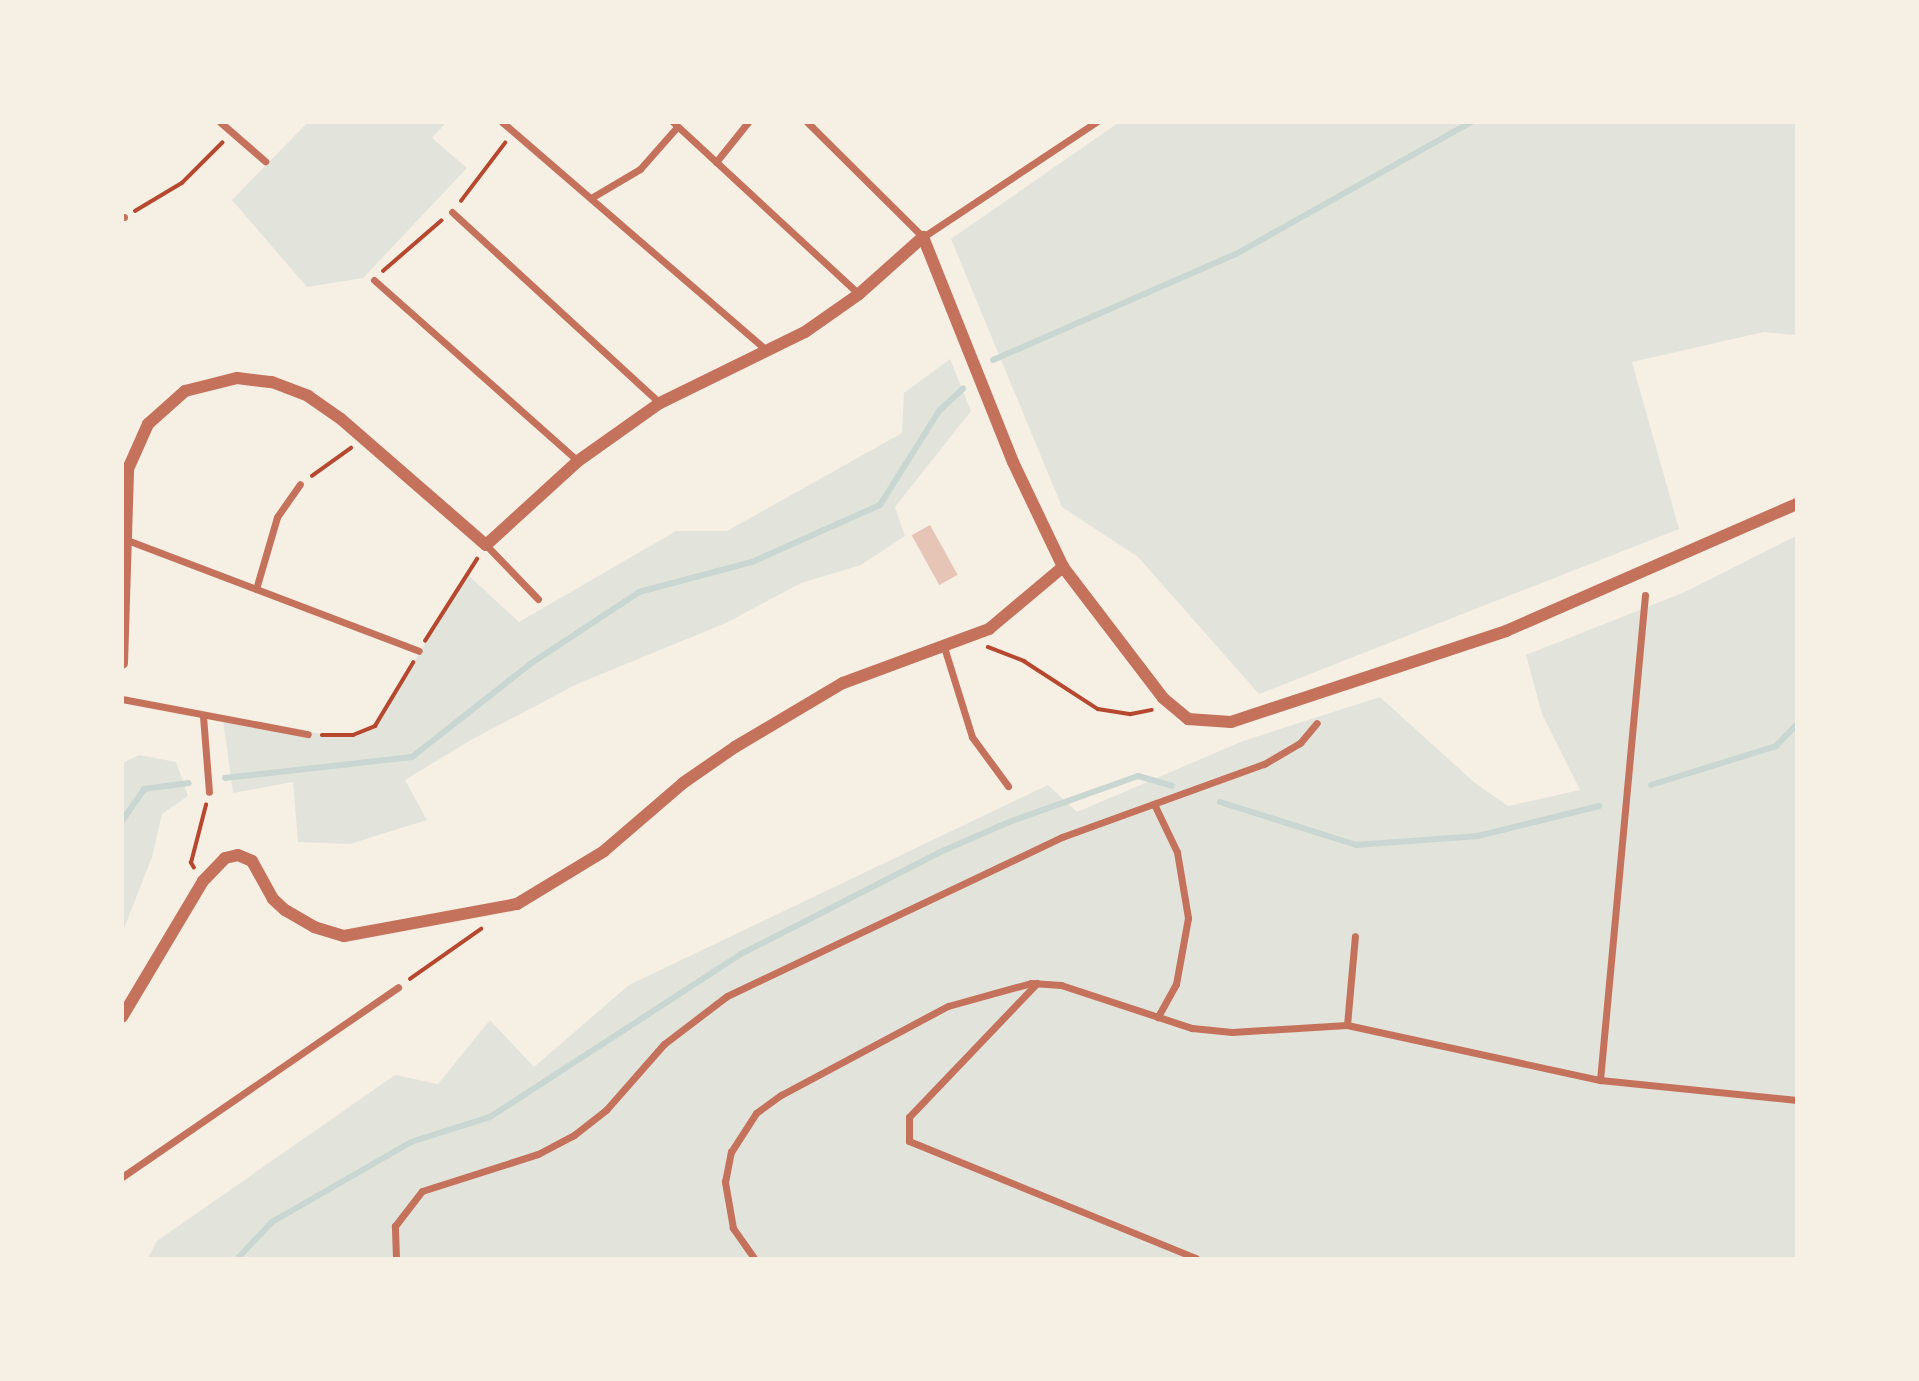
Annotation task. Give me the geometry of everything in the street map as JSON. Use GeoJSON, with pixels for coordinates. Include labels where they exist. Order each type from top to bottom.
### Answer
{"type":"FeatureCollection","features":[{"type":"Feature","properties":{"kind":"street"},"geometry":{"type":"LineString","coordinates":[[220,122],[265,161]]}},
{"type":"Feature","properties":{"kind":"street"},"geometry":{"type":"LineString","coordinates":[[502,122],[768,352]]}},
{"type":"Feature","properties":{"kind":"street"},"geometry":{"type":"LineString","coordinates":[[716,162],[748,122]]}},
{"type":"Feature","properties":{"kind":"street"},"geometry":{"type":"LineString","coordinates":[[807,122],[923,237],[1013,462],[1063,567],[1172,707],[1188,719],[1231,722],[1506,631],[1797,504]]}},
{"type":"Feature","properties":{"kind":"street"},"geometry":{"type":"LineString","coordinates":[[485,545],[578,461],[660,403],[768,352],[859,294],[923,237],[1086,125],[1096,122]]}},
{"type":"Feature","properties":{"kind":"street"},"geometry":{"type":"LineString","coordinates":[[591,198],[640,169],[675,125],[859,294]]}},
{"type":"Feature","properties":{"kind":"street"},"geometry":{"type":"LineString","coordinates":[[452,212],[660,403]]}},
{"type":"Feature","properties":{"kind":"street"},"geometry":{"type":"LineString","coordinates":[[374,280],[578,461]]}},
{"type":"Feature","properties":{"kind":"street"},"geometry":{"type":"LineString","coordinates":[[122,663],[127,477],[140,438],[171,400],[219,380],[255,379],[290,388],[325,406],[485,545],[538,599]]}},
{"type":"Feature","properties":{"kind":"street"},"geometry":{"type":"LineString","coordinates":[[256,589],[277,517],[300,484]]}},
{"type":"Feature","properties":{"kind":"street"},"geometry":{"type":"LineString","coordinates":[[127,540],[419,651]]}},
{"type":"Feature","properties":{"kind":"street"},"geometry":{"type":"LineString","coordinates":[[122,1017],[203,881],[214,867],[230,856],[246,857],[285,910],[314,927],[344,936],[517,904],[604,851],[683,783],[819,696],[894,662],[970,639],[1009,616],[1063,567]]}},
{"type":"Feature","properties":{"kind":"street"},"geometry":{"type":"LineString","coordinates":[[1600,1080],[1645,595]]}},
{"type":"Feature","properties":{"kind":"street"},"geometry":{"type":"LineString","coordinates":[[944,647],[972,737],[1008,786]]}},
{"type":"Feature","properties":{"kind":"street"},"geometry":{"type":"LineString","coordinates":[[122,699],[308,734]]}},
{"type":"Feature","properties":{"kind":"street"},"geometry":{"type":"LineString","coordinates":[[203,716],[209,792]]}},
{"type":"Feature","properties":{"kind":"street"},"geometry":{"type":"LineString","coordinates":[[396,1258],[395,1226],[411,1201],[429,1187],[538,1154],[591,1124],[664,1044],[727,996],[1000,864],[1264,764],[1300,743],[1317,723]]}},
{"type":"Feature","properties":{"kind":"street"},"geometry":{"type":"LineString","coordinates":[[1154,804],[1177,852],[1188,918],[1183,962],[1158,1017]]}},
{"type":"Feature","properties":{"kind":"street"},"geometry":{"type":"LineString","coordinates":[[1347,1025],[1355,936]]}},
{"type":"Feature","properties":{"kind":"street"},"geometry":{"type":"LineString","coordinates":[[754,1258],[733,1227],[725,1182],[731,1152],[756,1113],[781,1094],[948,1006],[1012,986],[1037,983],[1061,985],[1192,1028],[1232,1032],[1347,1025],[1600,1080],[1797,1100]]}},
{"type":"Feature","properties":{"kind":"street"},"geometry":{"type":"LineString","coordinates":[[1037,983],[909,1116],[909,1141],[1196,1258]]}},
{"type":"Feature","properties":{"kind":"street"},"geometry":{"type":"LineString","coordinates":[[122,1177],[398,987]]}},
{"type":"Feature","properties":{"kind":"path"},"geometry":{"type":"LineString","coordinates":[[123,217],[182,183],[232,133]]}},
{"type":"Feature","properties":{"kind":"path"},"geometry":{"type":"LineString","coordinates":[[300,484],[364,438]]}},
{"type":"Feature","properties":{"kind":"path"},"geometry":{"type":"LineString","coordinates":[[970,639],[1024,661],[1098,709],[1131,714],[1172,707]]}},
{"type":"Feature","properties":{"kind":"path"},"geometry":{"type":"LineString","coordinates":[[308,734],[361,733]]}},
{"type":"Feature","properties":{"kind":"path"},"geometry":{"type":"LineString","coordinates":[[203,881],[191,863],[209,792]]}},
{"type":"Feature","properties":{"kind":"path"},"geometry":{"type":"LineString","coordinates":[[398,987],[485,927]]}},
{"type":"Feature","properties":{"kind":"shaded area"},"geometry":{"type":"Polygon","coordinates":[[[307,123],[446,123],[432,138],[467,168],[363,278],[307,287],[232,200],[307,123]]]}},
{"type":"Feature","properties":{"kind":"shaded area"},"geometry":{"type":"Polygon","coordinates":[[[1118,123],[1796,123],[1796,335],[1764,332],[1632,362],[1679,529],[1259,694],[1138,557],[1062,507],[951,239],[1118,123]]]}},
{"type":"Feature","properties":{"kind":"shaded area"},"geometry":{"type":"Polygon","coordinates":[[[950,359],[971,411],[895,507],[905,536],[861,565],[801,583],[726,623],[577,684],[469,741],[405,780],[427,820],[350,844],[298,842],[293,782],[233,793],[223,720],[345,737],[375,726],[467,574],[519,622],[676,531],[727,531],[902,433],[904,393],[950,359]]]}},
{"type":"Feature","properties":{"kind":"shaded area"},"geometry":{"type":"Polygon","coordinates":[[[1796,536],[1796,1258],[148,1258],[157,1241],[395,1075],[438,1084],[490,1020],[534,1067],[629,985],[1048,785],[1077,812],[1243,741],[1380,697],[1475,783],[1508,806],[1580,790],[1542,714],[1526,655],[1685,592],[1796,536]]]}},
{"type":"Feature","properties":{"kind":"shaded area"},"geometry":{"type":"Polygon","coordinates":[[[139,755],[176,762],[188,796],[162,814],[152,857],[123,931],[123,763],[139,755]]]}},
{"type":"Feature","properties":{"kind":"building"},"geometry":{"type":"Polygon","coordinates":[[[930,525],[958,575],[939,585],[912,535],[930,525]]]}},
{"type":"Feature","properties":{"kind":"waterway"},"geometry":{"type":"LineString","coordinates":[[993,360],[1236,254],[1471,122]]}},
{"type":"Feature","properties":{"kind":"waterway"},"geometry":{"type":"LineString","coordinates":[[225,778],[412,757],[530,664],[639,592],[752,562],[880,505],[939,411],[963,389]]}},
{"type":"Feature","properties":{"kind":"waterway"},"geometry":{"type":"LineString","coordinates":[[1651,785],[1776,746],[1797,724]]}},
{"type":"Feature","properties":{"kind":"waterway"},"geometry":{"type":"LineString","coordinates":[[238,1258],[272,1222],[411,1142],[490,1117],[743,953],[938,853],[1009,822],[1138,776],[1172,786]]}},
{"type":"Feature","properties":{"kind":"waterway"},"geometry":{"type":"LineString","coordinates":[[122,821],[144,789],[189,783]]}},
{"type":"Feature","properties":{"kind":"waterway"},"geometry":{"type":"LineString","coordinates":[[1220,802],[1356,845],[1478,836],[1599,806]]}}]}
